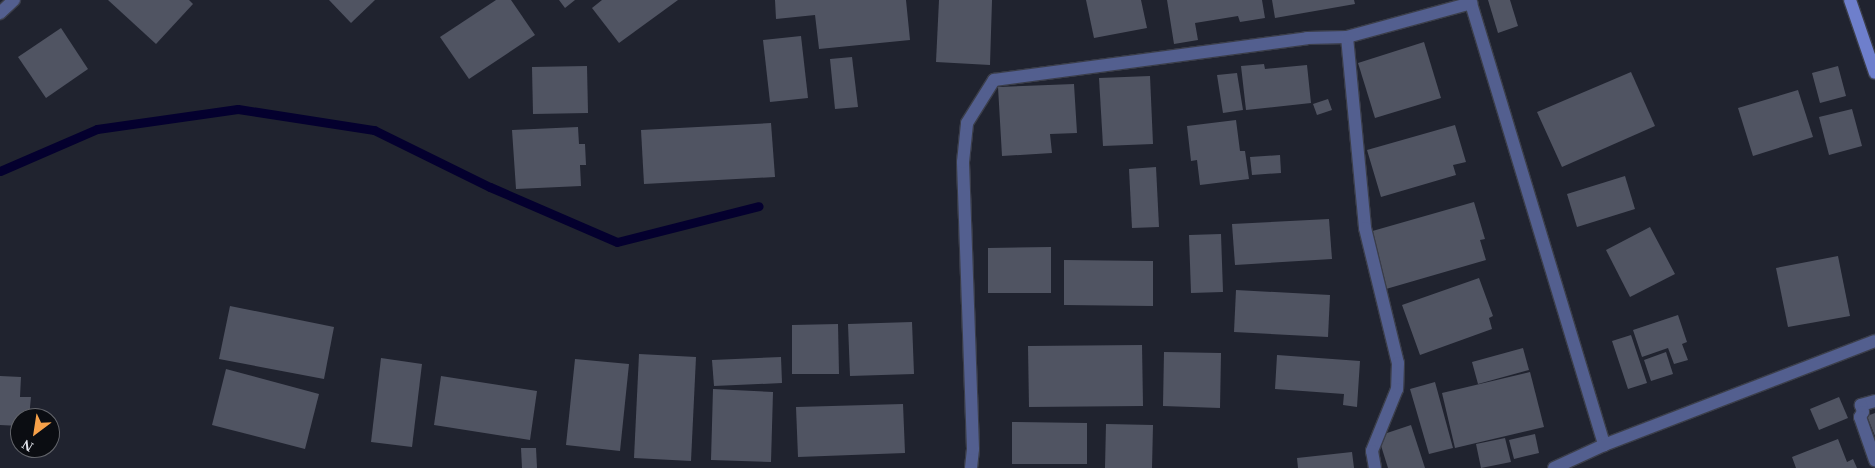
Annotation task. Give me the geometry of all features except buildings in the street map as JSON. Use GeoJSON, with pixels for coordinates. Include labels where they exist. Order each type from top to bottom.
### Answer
{"type":"FeatureCollection","features":[{"type":"Feature","properties":{"kind":"main road"},"geometry":{"type":"LineString","coordinates":[[1850,0],[1875,73]]}},
{"type":"Feature","properties":{"kind":"street"},"geometry":{"type":"LineString","coordinates":[[0,13],[14,0]]}},
{"type":"Feature","properties":{"kind":"street"},"geometry":{"type":"LineString","coordinates":[[972,468],[973,439],[963,162],[967,123],[994,80],[1307,38],[1347,37],[1471,2],[1604,445]]}},
{"type":"Feature","properties":{"kind":"street"},"geometry":{"type":"LineString","coordinates":[[1347,37],[1365,228],[1398,363],[1397,389],[1372,451],[1375,468]]}},
{"type":"Feature","properties":{"kind":"street"},"geometry":{"type":"LineString","coordinates":[[1554,468],[1604,445],[1875,341]]}},
{"type":"Feature","properties":{"kind":"street"},"geometry":{"type":"LineString","coordinates":[[1875,401],[1861,405],[1863,412],[1860,417],[1875,460]]}},
{"type":"Feature","properties":{"kind":"waterway"},"geometry":{"type":"LineString","coordinates":[[0,171],[97,129],[238,109],[374,130],[490,187],[617,242],[759,206]]}}]}
